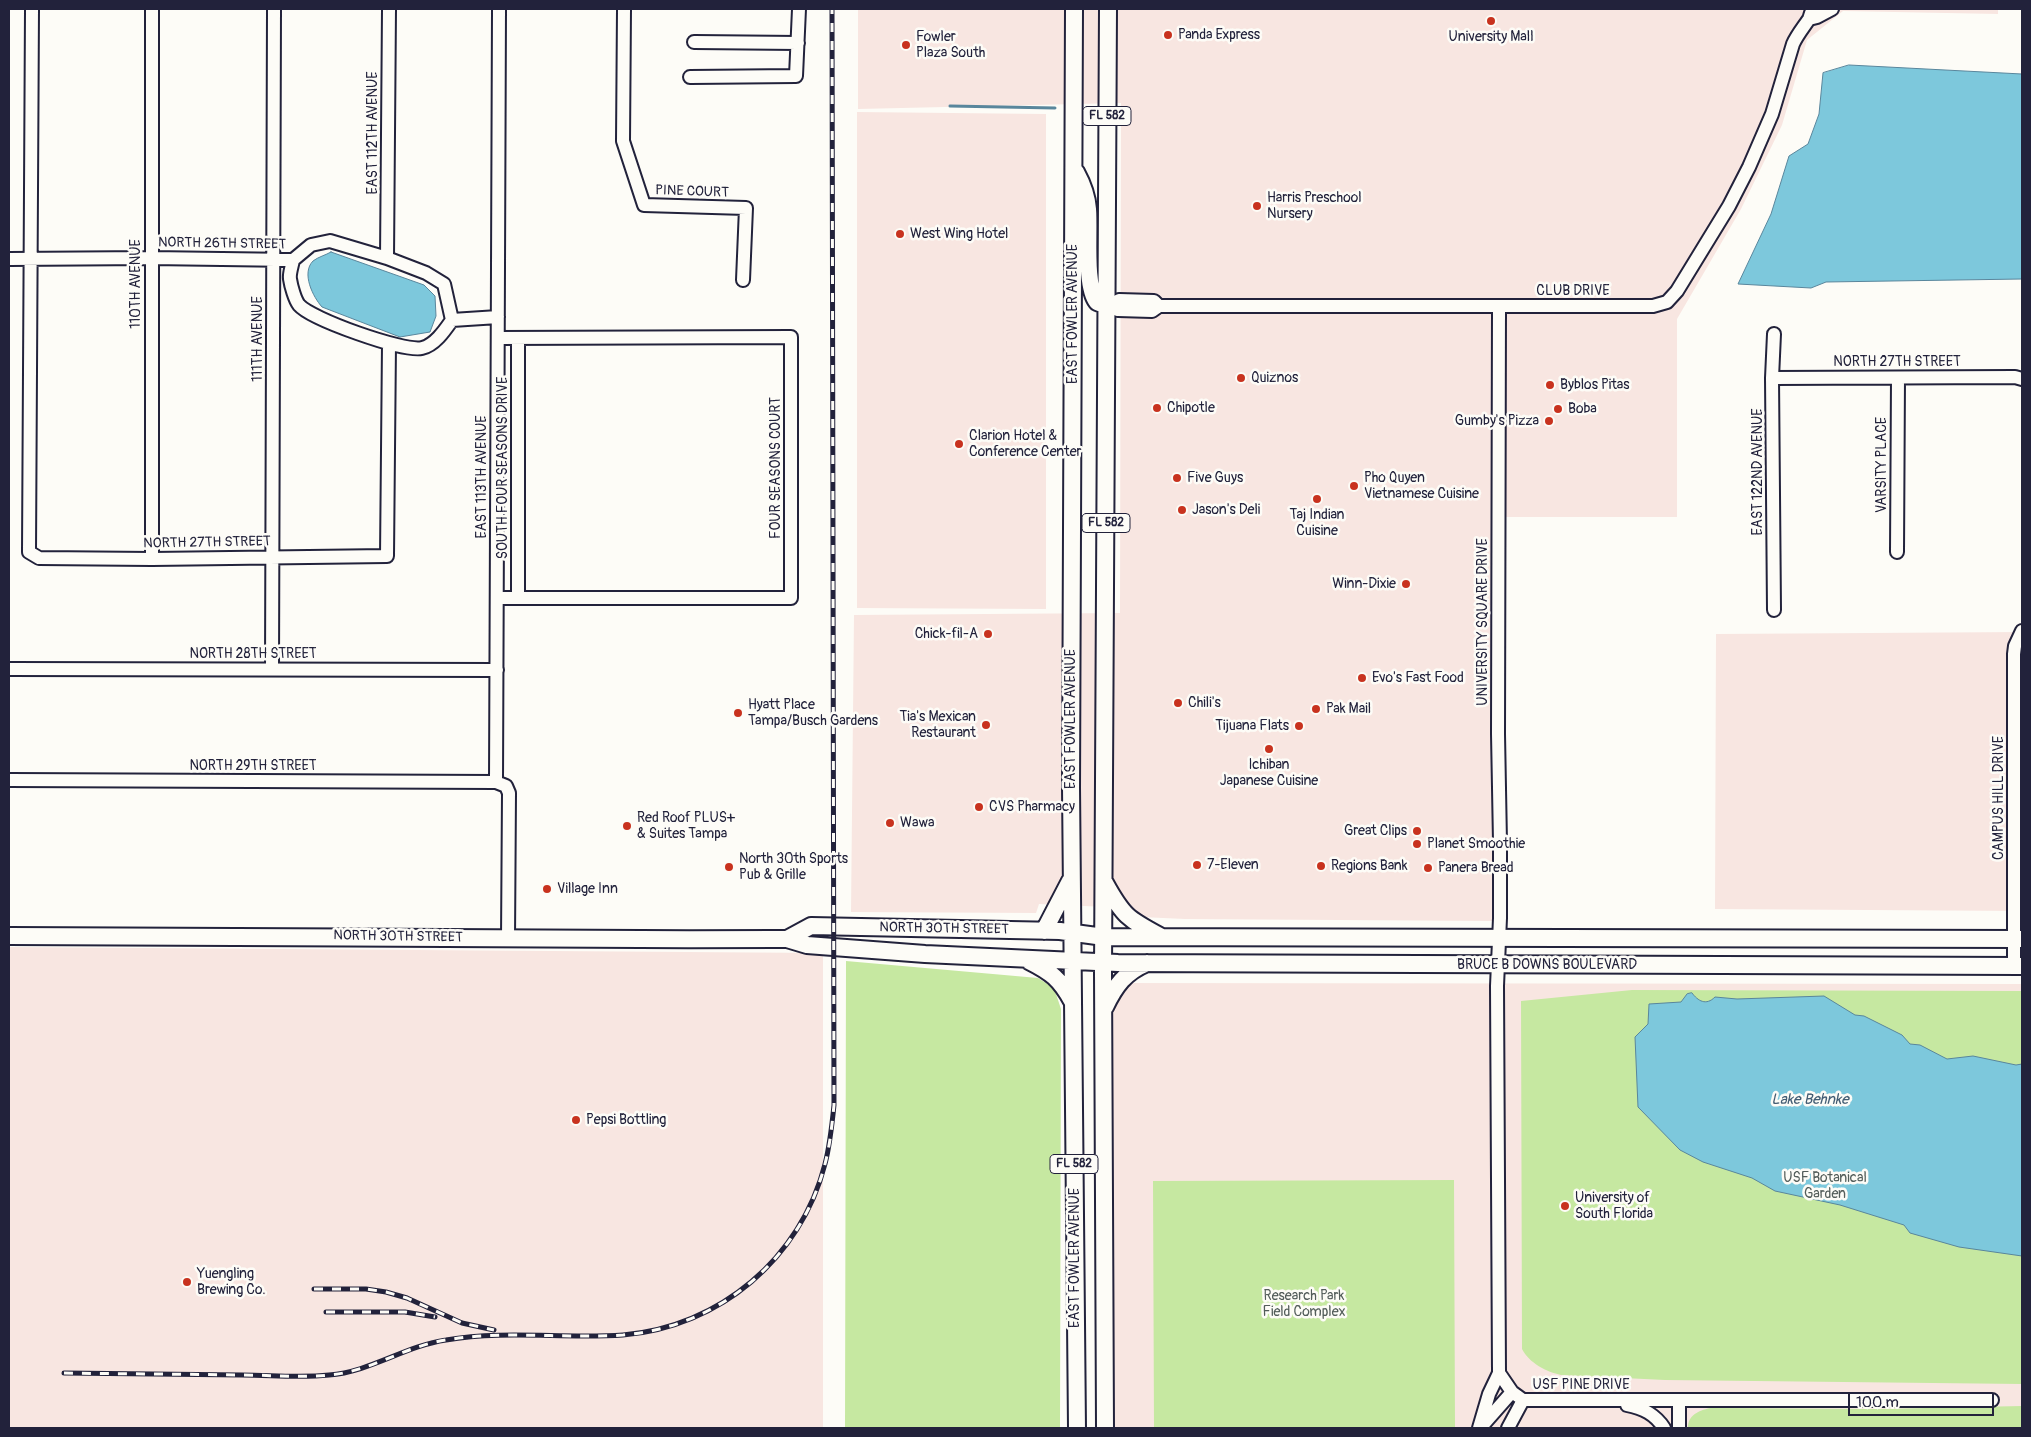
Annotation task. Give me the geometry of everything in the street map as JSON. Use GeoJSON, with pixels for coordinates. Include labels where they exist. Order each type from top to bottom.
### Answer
{"type":"FeatureCollection","features":[{"type":"Feature","properties":{"kind":"main road","name":"EAST FOWLER AVENUE"},"geometry":{"type":"LineString","coordinates":[[1074,9],[1072,1002],[1077,1428]]}},
{"type":"Feature","properties":{"kind":"main road","name":"EAST FOWLER AVENUE"},"geometry":{"type":"LineString","coordinates":[[1105,1428],[1104,882],[1108,9]]}},
{"type":"Feature","properties":{"kind":"main road"},"geometry":{"type":"LineString","coordinates":[[1073,165],[1083,185],[1088,207],[1090,275],[1093,294],[1097,302],[1106,306]]}},
{"type":"Feature","properties":{"kind":"main road"},"geometry":{"type":"LineString","coordinates":[[1044,931],[1072,877]]}},
{"type":"Feature","properties":{"kind":"main road"},"geometry":{"type":"LineString","coordinates":[[1104,882],[1124,914],[1132,921],[1161,937]]}},
{"type":"Feature","properties":{"kind":"main road","name":"NORTH 30TH STREET"},"geometry":{"type":"LineString","coordinates":[[787,939],[810,926],[1072,932],[1104,937]]}},
{"type":"Feature","properties":{"kind":"main road","name":"NORTH 30TH STREET"},"geometry":{"type":"LineString","coordinates":[[9,936],[787,939],[807,946],[1072,960]]}},
{"type":"Feature","properties":{"kind":"main road","name":"BRUCE B DOWNS BOULEVARD"},"geometry":{"type":"LineString","coordinates":[[1104,937],[2018,939]]}},
{"type":"Feature","properties":{"kind":"main road"},"geometry":{"type":"LineString","coordinates":[[1022,958],[1050,972],[1065,988],[1072,1002]]}},
{"type":"Feature","properties":{"kind":"main road","name":"BRUCE B DOWNS BOULEVARD"},"geometry":{"type":"LineString","coordinates":[[1072,960],[1104,962],[1498,965],[2018,966]]}},
{"type":"Feature","properties":{"kind":"main road"},"geometry":{"type":"LineString","coordinates":[[1104,1011],[1113,990],[1122,978],[1134,968],[1150,961]]}},
{"type":"Feature","properties":{"kind":"street"},"geometry":{"type":"LineString","coordinates":[[31,259],[32,9]]}},
{"type":"Feature","properties":{"kind":"street","name":"110TH AVENUE"},"geometry":{"type":"LineString","coordinates":[[152,9],[152,559]]}},
{"type":"Feature","properties":{"kind":"street","name":"111TH AVENUE"},"geometry":{"type":"LineString","coordinates":[[272,669],[274,9]]}},
{"type":"Feature","properties":{"kind":"street","name":"EAST 112TH AVENUE"},"geometry":{"type":"LineString","coordinates":[[387,258],[389,9]]}},
{"type":"Feature","properties":{"kind":"street","name":"EAST 113TH AVENUE"},"geometry":{"type":"LineString","coordinates":[[496,782],[498,9]]}},
{"type":"Feature","properties":{"kind":"street","name":"PINE COURT"},"geometry":{"type":"LineString","coordinates":[[624,9],[623,140],[644,205],[746,208],[743,280]]}},
{"type":"Feature","properties":{"kind":"street"},"geometry":{"type":"LineString","coordinates":[[690,77],[796,76],[798,9]]}},
{"type":"Feature","properties":{"kind":"street","name":"CLUB DRIVE"},"geometry":{"type":"LineString","coordinates":[[1106,306],[1119,300],[1154,301],[1159,306],[1652,306],[1667,302],[1673,297],[1724,215],[1749,167],[1772,114],[1798,33],[1812,14],[1817,17],[1832,9]]}},
{"type":"Feature","properties":{"kind":"street"},"geometry":{"type":"LineString","coordinates":[[694,42],[798,43]]}},
{"type":"Feature","properties":{"kind":"street","name":"NORTH 26TH STREET"},"geometry":{"type":"LineString","coordinates":[[9,259],[293,260],[311,245],[330,241],[387,258],[426,273],[444,284],[452,320]]}},
{"type":"Feature","properties":{"kind":"street","name":"NORTH 27TH STREET"},"geometry":{"type":"LineString","coordinates":[[31,259],[30,552],[39,558],[152,559],[387,556],[389,344]]}},
{"type":"Feature","properties":{"kind":"street"},"geometry":{"type":"LineString","coordinates":[[293,260],[290,278],[299,305],[318,317],[389,344],[407,348],[423,348],[439,338],[452,320],[498,317]]}},
{"type":"Feature","properties":{"kind":"street","name":"UNIVERSITY SQUARE DRIVE"},"geometry":{"type":"LineString","coordinates":[[1499,306],[1499,937]]}},
{"type":"Feature","properties":{"kind":"street","name":"EAST 122ND AVENUE"},"geometry":{"type":"LineString","coordinates":[[1774,334],[1772,378],[1774,610]]}},
{"type":"Feature","properties":{"kind":"street","name":"FOUR SEASONS COURT"},"geometry":{"type":"LineString","coordinates":[[497,598],[791,598],[791,337],[498,338]]}},
{"type":"Feature","properties":{"kind":"street","name":"SOUTH FOUR SEASONS DRIVE"},"geometry":{"type":"LineString","coordinates":[[518,338],[518,598]]}},
{"type":"Feature","properties":{"kind":"street","name":"NORTH 27TH STREET"},"geometry":{"type":"LineString","coordinates":[[1772,378],[2015,377],[2022,379]]}},
{"type":"Feature","properties":{"kind":"street","name":"VARSITY PLACE"},"geometry":{"type":"LineString","coordinates":[[1897,552],[1898,378]]}},
{"type":"Feature","properties":{"kind":"street","name":"CAMPUS HILL DRIVE"},"geometry":{"type":"LineString","coordinates":[[2018,966],[2014,654],[2015,646],[2022,631]]}},
{"type":"Feature","properties":{"kind":"street","name":"NORTH 28TH STREET"},"geometry":{"type":"LineString","coordinates":[[9,669],[497,670]]}},
{"type":"Feature","properties":{"kind":"street","name":"NORTH 29TH STREET"},"geometry":{"type":"LineString","coordinates":[[9,780],[496,782]]}},
{"type":"Feature","properties":{"kind":"street"},"geometry":{"type":"LineString","coordinates":[[496,782],[506,786],[509,793],[508,939]]}},
{"type":"Feature","properties":{"kind":"street"},"geometry":{"type":"LineString","coordinates":[[1480,1428],[1488,1394],[1499,1374],[1499,937]]}},
{"type":"Feature","properties":{"kind":"street","name":"USF PINE DRIVE"},"geometry":{"type":"LineString","coordinates":[[1499,1374],[1512,1392],[1523,1400],[1992,1400]]}},
{"type":"Feature","properties":{"kind":"street"},"geometry":{"type":"LineString","coordinates":[[1480,1428],[1512,1392]]}},
{"type":"Feature","properties":{"kind":"street"},"geometry":{"type":"LineString","coordinates":[[1508,1428],[1523,1400]]}},
{"type":"Feature","properties":{"kind":"street"},"geometry":{"type":"LineString","coordinates":[[1595,1400],[1638,1407],[1650,1413],[1664,1428]]}},
{"type":"Feature","properties":{"kind":"street"},"geometry":{"type":"LineString","coordinates":[[1679,1400],[1679,1428]]}},
{"type":"Feature","properties":{"kind":"shaded area"},"geometry":{"type":"Polygon","coordinates":[[[858,9],[1998,9],[1998,14],[1843,11],[1807,40],[1782,125],[1741,209],[1677,319],[1677,517],[1492,517],[1493,921],[1185,919],[1141,917],[1129,908],[1039,904],[1036,913],[851,912],[854,615],[1120,613],[1121,103],[858,109],[858,9]]]}},
{"type":"Feature","properties":{"kind":"shaded area"},"geometry":{"type":"Polygon","coordinates":[[[857,112],[1046,114],[1046,609],[857,608],[857,112]]]}},
{"type":"Feature","properties":{"kind":"shaded area"},"geometry":{"type":"Polygon","coordinates":[[[2022,632],[2022,911],[1715,909],[1716,634],[2022,632]]]}},
{"type":"Feature","properties":{"kind":"shaded area"},"geometry":{"type":"Polygon","coordinates":[[[9,947],[823,953],[823,1428],[9,1428],[9,947]]]}},
{"type":"Feature","properties":{"kind":"shaded area","name":"University of South Florida"},"geometry":{"type":"Polygon","coordinates":[[[1108,983],[2022,984],[2022,1428],[1106,1428],[1108,983]]]}},
{"type":"Feature","properties":{"kind":"green space"},"geometry":{"type":"Polygon","coordinates":[[[846,961],[1038,978],[1054,988],[1061,1009],[1060,1428],[845,1428],[846,961]]]}},
{"type":"Feature","properties":{"kind":"green space","name":"USF Botanical Garden"},"geometry":{"type":"Polygon","coordinates":[[[1632,990],[2022,991],[2022,1384],[1665,1380],[1561,1375],[1544,1369],[1529,1359],[1522,1349],[1521,1001],[1632,990]]]}},
{"type":"Feature","properties":{"kind":"green space","name":"Research Park Field Complex"},"geometry":{"type":"Polygon","coordinates":[[[1454,1180],[1455,1428],[1154,1428],[1153,1181],[1454,1180]]]}},
{"type":"Feature","properties":{"kind":"green space"},"geometry":{"type":"Polygon","coordinates":[[[2022,1406],[2022,1428],[1688,1428],[1690,1420],[1695,1414],[1710,1408],[1879,1409],[2022,1406]]]}},
{"type":"Feature","properties":{"kind":"water"},"geometry":{"type":"Polygon","coordinates":[[[1849,65],[2022,74],[2022,279],[1826,282],[1811,288],[1738,284],[1771,214],[1789,156],[1808,144],[1819,114],[1823,73],[1849,65]]]}},
{"type":"Feature","properties":{"kind":"water"},"geometry":{"type":"Polygon","coordinates":[[[331,252],[424,285],[435,296],[436,316],[430,332],[400,337],[322,307],[312,291],[308,272],[313,261],[331,252]]]}},
{"type":"Feature","properties":{"kind":"water","name":"Lake Behnke"},"geometry":{"type":"Polygon","coordinates":[[[1692,993],[1705,1002],[1715,997],[1737,999],[1824,996],[1855,1015],[1864,1016],[1902,1035],[1910,1044],[1920,1045],[1947,1059],[1973,1056],[2016,1065],[2022,1064],[2022,1256],[1959,1247],[1910,1233],[1904,1225],[1840,1205],[1775,1191],[1752,1178],[1703,1162],[1680,1150],[1638,1107],[1635,1037],[1648,1024],[1649,1004],[1681,1002],[1687,994],[1692,993]]]}},
{"type":"Feature","properties":{"kind":"waterway"},"geometry":{"type":"LineString","coordinates":[[950,106],[1055,108]]}},
{"type":"Feature","properties":{"kind":"railway"},"geometry":{"type":"LineString","coordinates":[[64,1373],[318,1376],[359,1369],[416,1348],[446,1340],[512,1335],[623,1335],[659,1329],[692,1318],[723,1302],[751,1282],[776,1257],[797,1229],[813,1198],[825,1164],[830,1142],[834,1105],[832,9]]}},
{"type":"Feature","properties":{"kind":"railway"},"geometry":{"type":"LineString","coordinates":[[314,1289],[366,1289],[386,1292],[407,1298],[462,1323],[494,1330]]}},
{"type":"Feature","properties":{"kind":"railway"},"geometry":{"type":"LineString","coordinates":[[326,1312],[405,1312],[435,1317]]}},
{"type":"Feature","properties":{"kind":"place","name":"University Mall"},"geometry":{"type":"Point","coordinates":[1491,21]}},
{"type":"Feature","properties":{"kind":"place","name":"Panda Express"},"geometry":{"type":"Point","coordinates":[1168,35]}},
{"type":"Feature","properties":{"kind":"place","name":"Fowler Plaza South"},"geometry":{"type":"Point","coordinates":[906,45]}},
{"type":"Feature","properties":{"kind":"place","name":"Harris Preschool Nursery"},"geometry":{"type":"Point","coordinates":[1257,206]}},
{"type":"Feature","properties":{"kind":"place","name":"West Wing Hotel"},"geometry":{"type":"Point","coordinates":[900,234]}},
{"type":"Feature","properties":{"kind":"place","name":"Quiznos"},"geometry":{"type":"Point","coordinates":[1241,378]}},
{"type":"Feature","properties":{"kind":"place","name":"Byblos Pitas"},"geometry":{"type":"Point","coordinates":[1550,385]}},
{"type":"Feature","properties":{"kind":"place","name":"Chipotle"},"geometry":{"type":"Point","coordinates":[1157,408]}},
{"type":"Feature","properties":{"kind":"place","name":"Boba"},"geometry":{"type":"Point","coordinates":[1558,409]}},
{"type":"Feature","properties":{"kind":"place","name":"Gumby's Pizza"},"geometry":{"type":"Point","coordinates":[1549,421]}},
{"type":"Feature","properties":{"kind":"place","name":"Clarion Hotel & Conference Center"},"geometry":{"type":"Point","coordinates":[959,444]}},
{"type":"Feature","properties":{"kind":"place","name":"Five Guys"},"geometry":{"type":"Point","coordinates":[1177,478]}},
{"type":"Feature","properties":{"kind":"place","name":"Pho Quyen Vietnamese Cuisine"},"geometry":{"type":"Point","coordinates":[1354,486]}},
{"type":"Feature","properties":{"kind":"place","name":"Taj Indian Cuisine"},"geometry":{"type":"Point","coordinates":[1317,499]}},
{"type":"Feature","properties":{"kind":"place","name":"Jason's Deli"},"geometry":{"type":"Point","coordinates":[1182,510]}},
{"type":"Feature","properties":{"kind":"place","name":"Winn-Dixie"},"geometry":{"type":"Point","coordinates":[1406,584]}},
{"type":"Feature","properties":{"kind":"place","name":"Chick-fil-A"},"geometry":{"type":"Point","coordinates":[988,634]}},
{"type":"Feature","properties":{"kind":"place","name":"Evo's Fast Food"},"geometry":{"type":"Point","coordinates":[1362,678]}},
{"type":"Feature","properties":{"kind":"place","name":"Chili's"},"geometry":{"type":"Point","coordinates":[1178,703]}},
{"type":"Feature","properties":{"kind":"place","name":"Pak Mail"},"geometry":{"type":"Point","coordinates":[1316,709]}},
{"type":"Feature","properties":{"kind":"place","name":"Hyatt Place Tampa/Busch Gardens"},"geometry":{"type":"Point","coordinates":[738,713]}},
{"type":"Feature","properties":{"kind":"place","name":"Tia's Mexican Restaurant"},"geometry":{"type":"Point","coordinates":[986,725]}},
{"type":"Feature","properties":{"kind":"place","name":"Tijuana Flats"},"geometry":{"type":"Point","coordinates":[1299,726]}},
{"type":"Feature","properties":{"kind":"place","name":"Ichiban Japanese Cuisine"},"geometry":{"type":"Point","coordinates":[1269,749]}},
{"type":"Feature","properties":{"kind":"place","name":"CVS Pharmacy"},"geometry":{"type":"Point","coordinates":[979,807]}},
{"type":"Feature","properties":{"kind":"place","name":"Wawa"},"geometry":{"type":"Point","coordinates":[890,823]}},
{"type":"Feature","properties":{"kind":"place","name":"Red Roof PLUS+ & Suites Tampa"},"geometry":{"type":"Point","coordinates":[627,826]}},
{"type":"Feature","properties":{"kind":"place","name":"Great Clips"},"geometry":{"type":"Point","coordinates":[1417,831]}},
{"type":"Feature","properties":{"kind":"place","name":"Planet Smoothie"},"geometry":{"type":"Point","coordinates":[1417,844]}},
{"type":"Feature","properties":{"kind":"place","name":"7-Eleven"},"geometry":{"type":"Point","coordinates":[1197,865]}},
{"type":"Feature","properties":{"kind":"place","name":"Regions Bank"},"geometry":{"type":"Point","coordinates":[1321,866]}},
{"type":"Feature","properties":{"kind":"place","name":"North 30th Sports Pub & Grille"},"geometry":{"type":"Point","coordinates":[729,867]}},
{"type":"Feature","properties":{"kind":"place","name":"Panera Bread"},"geometry":{"type":"Point","coordinates":[1428,868]}},
{"type":"Feature","properties":{"kind":"place","name":"Village Inn"},"geometry":{"type":"Point","coordinates":[547,889]}},
{"type":"Feature","properties":{"kind":"place","name":"Pepsi Bottling"},"geometry":{"type":"Point","coordinates":[576,1120]}},
{"type":"Feature","properties":{"kind":"place","name":"University of South Florida"},"geometry":{"type":"Point","coordinates":[1565,1206]}},
{"type":"Feature","properties":{"kind":"place","name":"Yuengling Brewing Co."},"geometry":{"type":"Point","coordinates":[187,1282]}}]}
